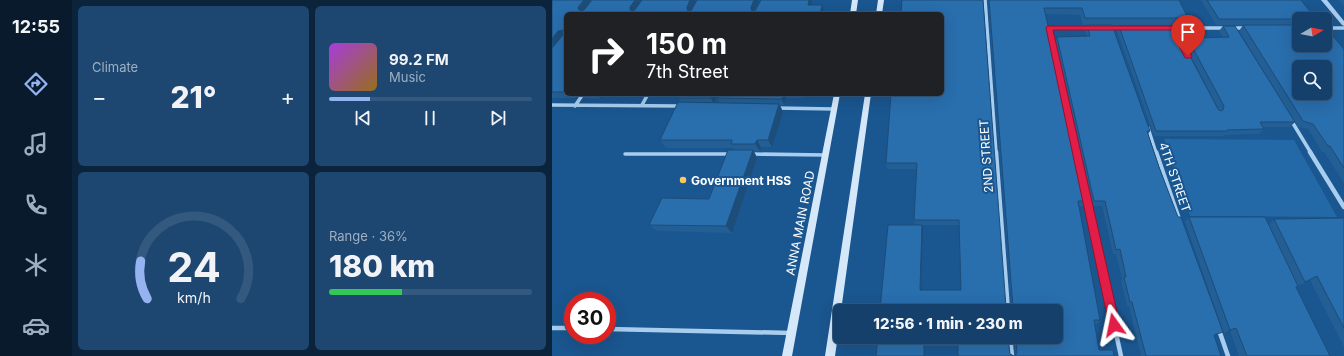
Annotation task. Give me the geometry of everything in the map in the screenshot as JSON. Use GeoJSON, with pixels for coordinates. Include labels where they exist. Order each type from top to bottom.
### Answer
{"type":"FeatureCollection","features":[{"type":"Feature","properties":{"kind":"main road"},"geometry":{"type":"LineString","coordinates":[[853,12],[855,0]]}},
{"type":"Feature","properties":{"kind":"main road"},"geometry":{"type":"LineString","coordinates":[[879,12],[881,0]]}},
{"type":"Feature","properties":{"kind":"main road","name":"ANNA MAIN ROAD"},"geometry":{"type":"LineString","coordinates":[[787,356],[837,96]]}},
{"type":"Feature","properties":{"kind":"main road"},"geometry":{"type":"LineString","coordinates":[[830,356],[868,96]]}},
{"type":"Feature","properties":{"kind":"street","name":"2ND STREET"},"geometry":{"type":"LineString","coordinates":[[985,0],[1007,304]]}},
{"type":"Feature","properties":{"kind":"street"},"geometry":{"type":"LineString","coordinates":[[1324,0],[1344,24]]}},
{"type":"Feature","properties":{"kind":"street"},"geometry":{"type":"LineString","coordinates":[[1098,28],[1049,28],[1121,356]]}},
{"type":"Feature","properties":{"kind":"street"},"geometry":{"type":"LineString","coordinates":[[1105,28],[1128,28]]}},
{"type":"Feature","properties":{"kind":"street"},"geometry":{"type":"LineString","coordinates":[[1112,28],[1115,35]]}},
{"type":"Feature","properties":{"kind":"street"},"geometry":{"type":"LineString","coordinates":[[1166,28],[1248,28]]}},
{"type":"Feature","properties":{"kind":"street"},"geometry":{"type":"LineString","coordinates":[[1173,28],[1177,35]]}},
{"type":"Feature","properties":{"kind":"street"},"geometry":{"type":"LineString","coordinates":[[1234,28],[1238,35]]}},
{"type":"Feature","properties":{"kind":"street"},"geometry":{"type":"LineString","coordinates":[[1332,28],[1344,28]]}},
{"type":"Feature","properties":{"kind":"street"},"geometry":{"type":"LineString","coordinates":[[575,106],[582,96]]}},
{"type":"Feature","properties":{"kind":"street"},"geometry":{"type":"LineString","coordinates":[[642,105],[647,96]]}},
{"type":"Feature","properties":{"kind":"street"},"geometry":{"type":"LineString","coordinates":[[552,105],[687,106]]}},
{"type":"Feature","properties":{"kind":"street"},"geometry":{"type":"LineString","coordinates":[[771,107],[834,109]]}},
{"type":"Feature","properties":{"kind":"street"},"geometry":{"type":"LineString","coordinates":[[1287,114],[1344,207]]}},
{"type":"Feature","properties":{"kind":"street","name":"4TH STREET"},"geometry":{"type":"LineString","coordinates":[[1146,125],[1183,229]]}},
{"type":"Feature","properties":{"kind":"street"},"geometry":{"type":"LineString","coordinates":[[1217,326],[1228,356]]}},
{"type":"Feature","properties":{"kind":"street"},"geometry":{"type":"LineString","coordinates":[[552,328],[564,328]]}},
{"type":"Feature","properties":{"kind":"street"},"geometry":{"type":"LineString","coordinates":[[616,329],[791,333]]}},
{"type":"Feature","properties":{"kind":"street"},"geometry":{"type":"LineString","coordinates":[[1011,344],[1012,356]]}},
{"type":"Feature","properties":{"kind":"lane"},"geometry":{"type":"LineString","coordinates":[[624,154],[736,154]]}},
{"type":"Feature","properties":{"kind":"lane"},"geometry":{"type":"LineString","coordinates":[[752,154],[825,154]]}},
{"type":"Feature","properties":{"kind":"shaded area"},"geometry":{"type":"Polygon","coordinates":[[[1164,139],[1294,140],[1337,217],[1190,216],[1164,139]]]}},
{"type":"Feature","properties":{"kind":"building"},"geometry":{"type":"Polygon","coordinates":[[[552,0],[584,0],[578,9],[581,11],[584,10],[592,0],[635,0],[630,7],[630,10],[634,11],[642,0],[690,0],[687,10],[691,11],[697,0],[754,0],[751,10],[755,11],[761,0],[809,0],[808,5],[822,5],[820,12],[564,12],[564,92],[552,92],[552,48],[563,35],[563,30],[558,31],[552,39],[552,0]]]}},
{"type":"Feature","properties":{"kind":"building"},"geometry":{"type":"Polygon","coordinates":[[[902,0],[983,0],[1006,304],[881,304],[888,225],[922,225],[920,290],[961,290],[959,220],[914,220],[917,163],[886,163],[891,96],[944,96],[944,12],[901,12],[902,0]]]}},
{"type":"Feature","properties":{"kind":"building"},"geometry":{"type":"Polygon","coordinates":[[[989,0],[1179,0],[1188,18],[1085,18],[1082,8],[1044,8],[1087,201],[1078,201],[1100,320],[1094,320],[1099,350],[1113,350],[1114,356],[1015,356],[1017,353],[1016,344],[1063,344],[1063,304],[1013,304],[989,0]]]}},
{"type":"Feature","properties":{"kind":"building"},"geometry":{"type":"Polygon","coordinates":[[[1207,0],[1301,0],[1310,12],[1292,12],[1292,19],[1219,19],[1207,0]]]}},
{"type":"Feature","properties":{"kind":"building"},"geometry":{"type":"Polygon","coordinates":[[[1087,25],[1112,25],[1150,131],[1147,131],[1159,167],[1178,217],[1181,217],[1223,332],[1214,335],[1221,356],[1146,356],[1132,302],[1130,302],[1124,277],[1126,277],[1120,249],[1116,250],[1105,201],[1094,201],[1057,37],[1090,36],[1087,25]]]}},
{"type":"Feature","properties":{"kind":"building"},"geometry":{"type":"Polygon","coordinates":[[[1243,25],[1292,25],[1292,52],[1332,52],[1332,35],[1344,49],[1344,168],[1330,146],[1328,146],[1313,124],[1303,121],[1243,25]]]}},
{"type":"Feature","properties":{"kind":"building"},"geometry":{"type":"Polygon","coordinates":[[[1119,26],[1174,26],[1220,111],[1223,110],[1224,106],[1181,26],[1191,26],[1197,38],[1229,37],[1223,26],[1235,26],[1295,122],[1260,122],[1264,129],[1227,131],[1156,131],[1119,26]]]}},
{"type":"Feature","properties":{"kind":"building"},"geometry":{"type":"Polygon","coordinates":[[[679,96],[712,96],[711,98],[678,98],[679,96]]]}},
{"type":"Feature","properties":{"kind":"building"},"geometry":{"type":"Polygon","coordinates":[[[719,96],[783,96],[782,99],[718,98],[719,96]]]}},
{"type":"Feature","properties":{"kind":"building"},"geometry":{"type":"Polygon","coordinates":[[[678,102],[779,104],[768,140],[757,140],[755,144],[731,144],[732,140],[660,140],[678,102]]]}},
{"type":"Feature","properties":{"kind":"building"},"geometry":{"type":"Polygon","coordinates":[[[728,150],[753,150],[726,226],[649,225],[662,198],[709,199],[728,150]]]}},
{"type":"Feature","properties":{"kind":"building"},"geometry":{"type":"Polygon","coordinates":[[[1189,217],[1265,217],[1298,286],[1296,287],[1330,356],[1247,356],[1236,328],[1230,330],[1189,217]]]}},
{"type":"Feature","properties":{"kind":"building"},"geometry":{"type":"Polygon","coordinates":[[[1344,218],[1344,328],[1317,276],[1305,282],[1274,219],[1344,218]]]}},
{"type":"Feature","properties":{"kind":"building"},"geometry":{"type":"Polygon","coordinates":[[[877,344],[924,344],[924,356],[876,356],[877,344]]]}},
{"type":"Feature","properties":{"kind":"building"},"geometry":{"type":"Polygon","coordinates":[[[958,344],[1009,344],[1010,354],[1014,356],[958,356],[958,344]]]}},
{"type":"Feature","properties":{"kind":"place","name":"Government HSS"},"geometry":{"type":"Point","coordinates":[683,180]}},
{"type":"Feature","properties":{"kind":"route"},"geometry":{"type":"LineString","coordinates":[[1114,325],[1049,28],[1173,28],[1188,56]]}}]}
